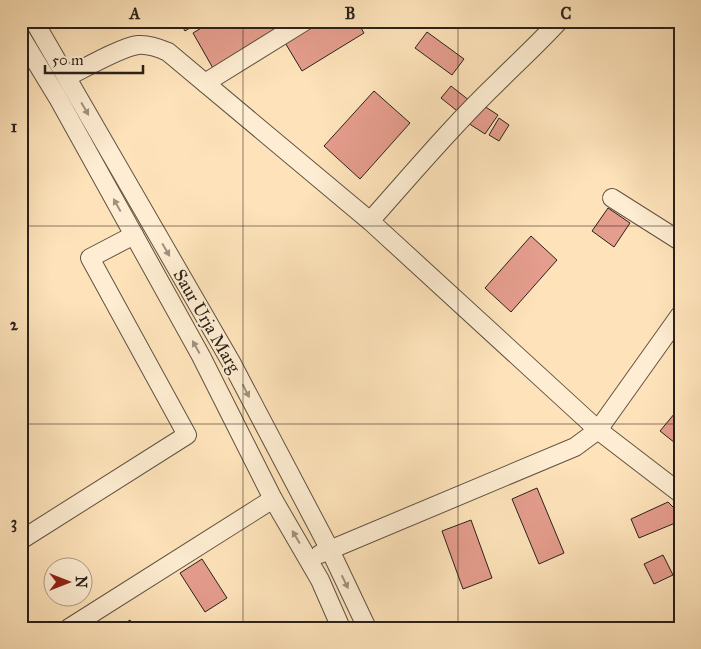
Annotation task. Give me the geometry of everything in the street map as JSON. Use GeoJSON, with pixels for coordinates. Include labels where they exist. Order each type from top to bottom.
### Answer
{"type":"FeatureCollection","features":[{"type":"Feature","properties":{"kind":"street","name":"Saur Urja Marg"},"geometry":{"type":"LineString","coordinates":[[34,21],[231,362],[330,550],[367,628]]}},
{"type":"Feature","properties":{"kind":"street"},"geometry":{"type":"LineString","coordinates":[[205,83],[305,21]]}},
{"type":"Feature","properties":{"kind":"street"},"geometry":{"type":"LineString","coordinates":[[370,221],[465,116],[559,21]]}},
{"type":"Feature","properties":{"kind":"street","name":"Saur Urja Marg"},"geometry":{"type":"LineString","coordinates":[[21,37],[58,98],[201,356],[273,499],[320,580],[341,628]]}},
{"type":"Feature","properties":{"kind":"street"},"geometry":{"type":"LineString","coordinates":[[67,77],[118,52],[137,45],[153,46],[168,52],[370,221],[598,430],[680,493]]}},
{"type":"Feature","properties":{"kind":"street"},"geometry":{"type":"LineString","coordinates":[[612,198],[680,241]]}},
{"type":"Feature","properties":{"kind":"street"},"geometry":{"type":"LineString","coordinates":[[21,540],[187,435],[90,258],[134,235]]}},
{"type":"Feature","properties":{"kind":"street"},"geometry":{"type":"LineString","coordinates":[[308,558],[575,447],[598,430],[680,315]]}},
{"type":"Feature","properties":{"kind":"street"},"geometry":{"type":"LineString","coordinates":[[69,628],[273,499]]}},
{"type":"Feature","properties":{"kind":"building"},"geometry":{"type":"Polygon","coordinates":[[[179,21],[201,21],[185,31],[179,21]]]}},
{"type":"Feature","properties":{"kind":"building"},"geometry":{"type":"Polygon","coordinates":[[[213,21],[296,21],[214,70],[193,33],[213,21]]]}},
{"type":"Feature","properties":{"kind":"building"},"geometry":{"type":"Polygon","coordinates":[[[317,21],[357,21],[364,33],[302,71],[284,41],[317,21]]]}},
{"type":"Feature","properties":{"kind":"building"},"geometry":{"type":"Polygon","coordinates":[[[427,32],[464,59],[452,75],[415,48],[427,32]]]}},
{"type":"Feature","properties":{"kind":"building"},"geometry":{"type":"Polygon","coordinates":[[[451,86],[470,101],[461,114],[441,98],[451,86]]]}},
{"type":"Feature","properties":{"kind":"building"},"geometry":{"type":"Polygon","coordinates":[[[374,91],[410,123],[360,179],[324,146],[374,91]]]}},
{"type":"Feature","properties":{"kind":"building"},"geometry":{"type":"Polygon","coordinates":[[[481,104],[498,115],[485,134],[468,123],[481,104]]]}},
{"type":"Feature","properties":{"kind":"building"},"geometry":{"type":"Polygon","coordinates":[[[499,118],[509,125],[499,141],[489,135],[499,118]]]}},
{"type":"Feature","properties":{"kind":"building"},"geometry":{"type":"Polygon","coordinates":[[[608,208],[630,223],[614,247],[592,231],[608,208]]]}},
{"type":"Feature","properties":{"kind":"building"},"geometry":{"type":"Polygon","coordinates":[[[531,236],[557,260],[511,312],[485,288],[531,236]]]}},
{"type":"Feature","properties":{"kind":"building"},"geometry":{"type":"Polygon","coordinates":[[[680,407],[680,447],[660,431],[680,407]]]}},
{"type":"Feature","properties":{"kind":"building"},"geometry":{"type":"Polygon","coordinates":[[[537,488],[564,553],[539,564],[512,499],[537,488]]]}},
{"type":"Feature","properties":{"kind":"building"},"geometry":{"type":"Polygon","coordinates":[[[668,502],[680,514],[680,521],[639,538],[631,519],[668,502]]]}},
{"type":"Feature","properties":{"kind":"building"},"geometry":{"type":"Polygon","coordinates":[[[471,520],[492,578],[463,589],[442,531],[471,520]]]}},
{"type":"Feature","properties":{"kind":"building"},"geometry":{"type":"Polygon","coordinates":[[[663,555],[673,575],[654,584],[644,564],[663,555]]]}},
{"type":"Feature","properties":{"kind":"building"},"geometry":{"type":"Polygon","coordinates":[[[202,559],[227,598],[205,612],[180,573],[202,559]]]}},
{"type":"Feature","properties":{"kind":"building"},"geometry":{"type":"Polygon","coordinates":[[[130,620],[135,628],[117,628],[130,620]]]}}]}
